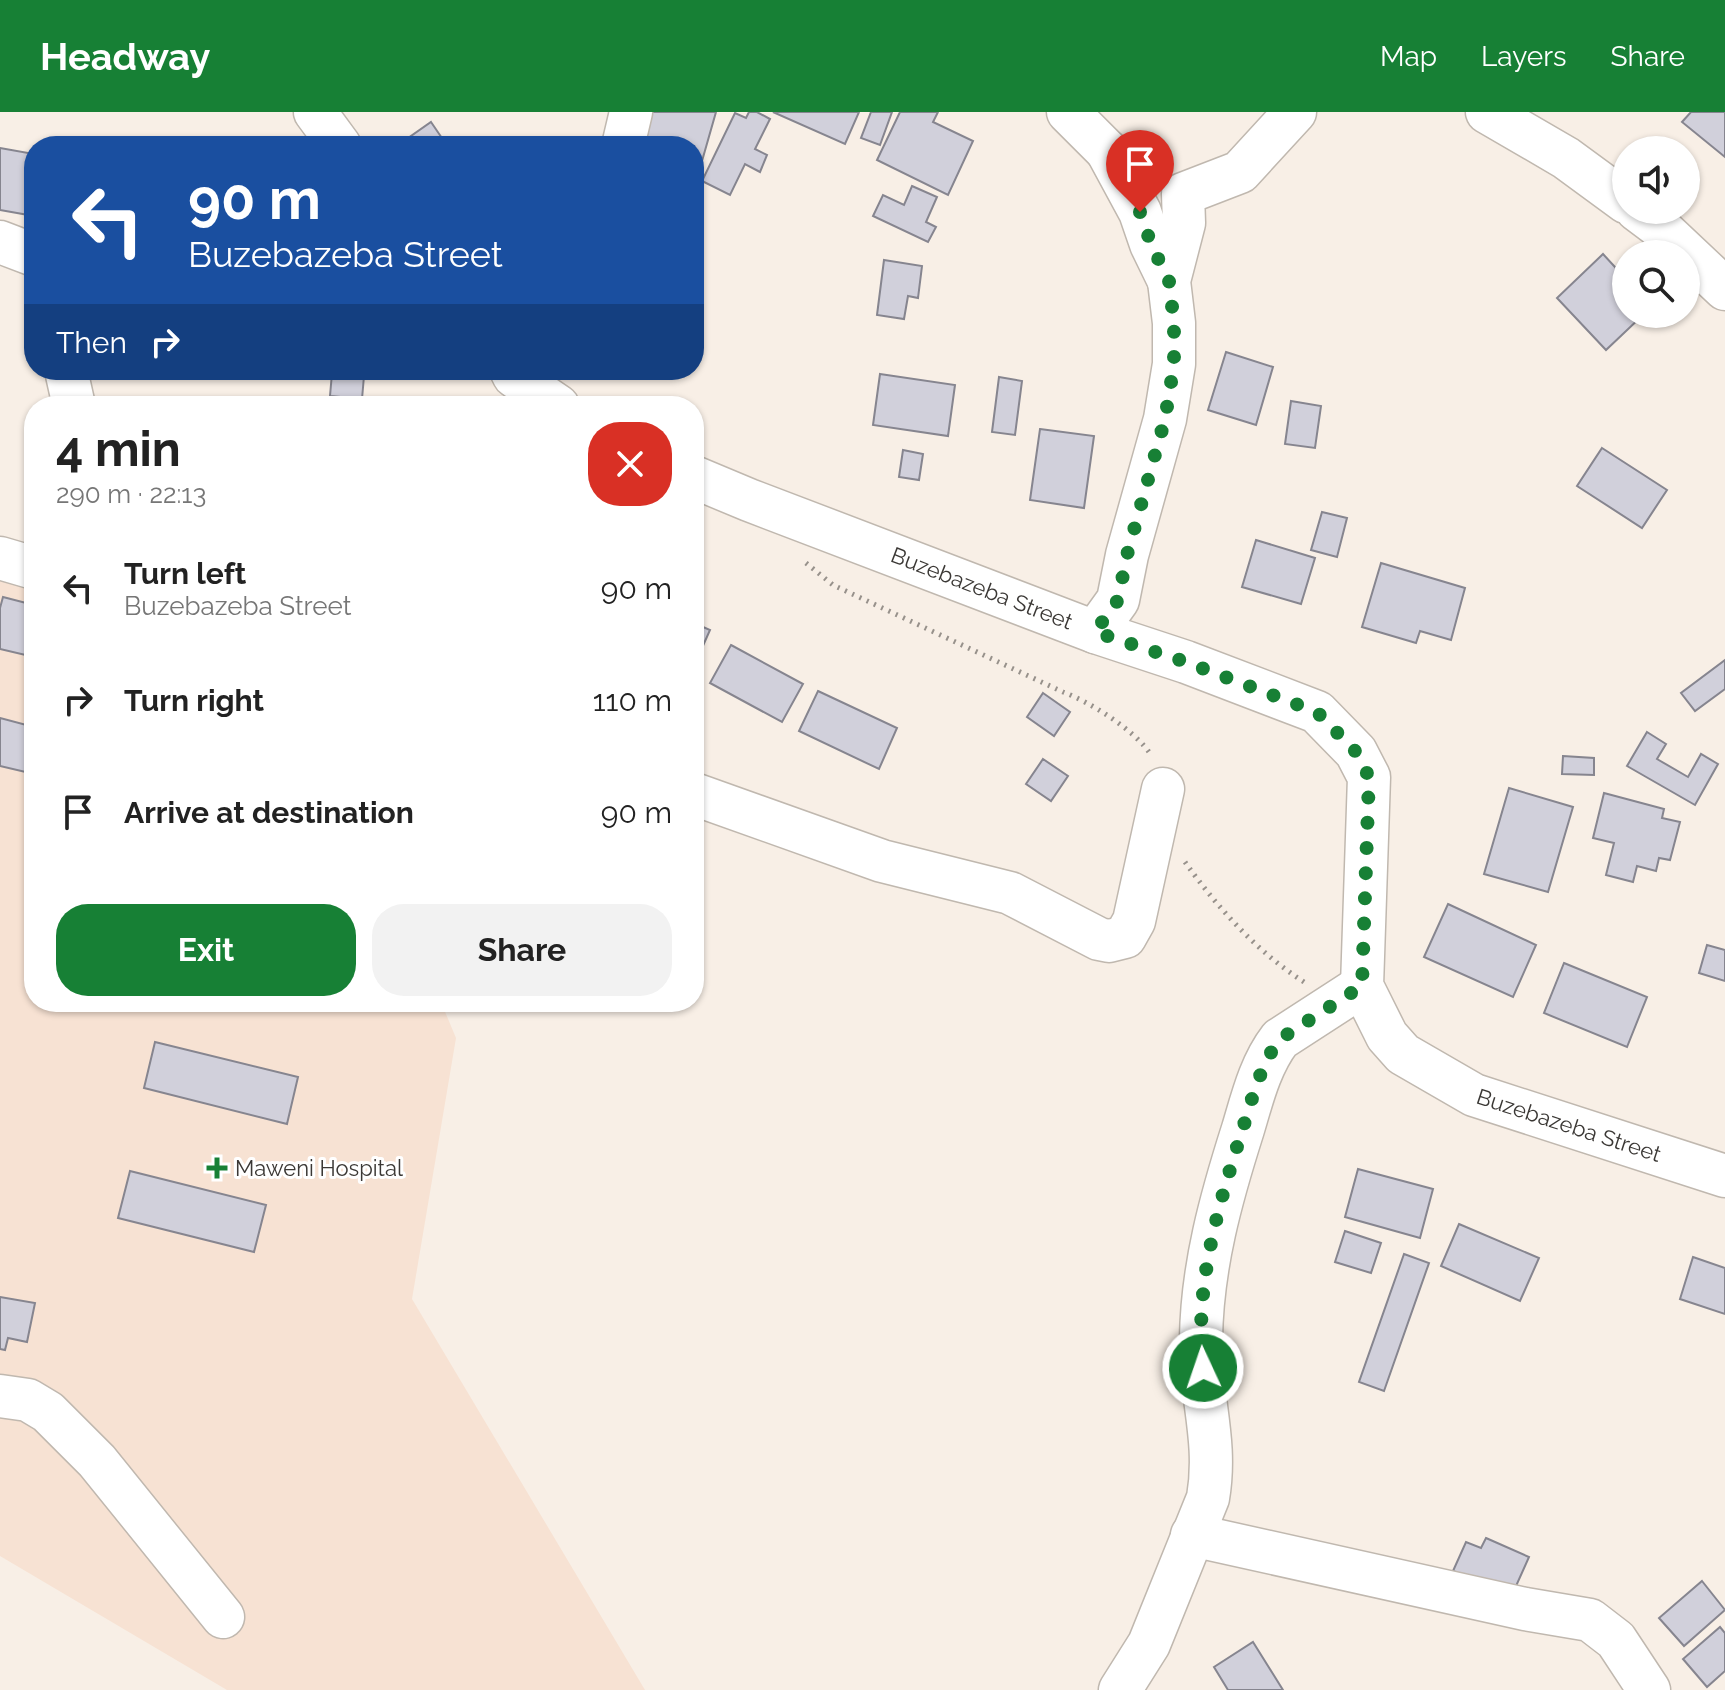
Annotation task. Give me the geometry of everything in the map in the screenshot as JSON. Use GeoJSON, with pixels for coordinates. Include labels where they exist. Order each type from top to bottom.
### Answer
{"type":"FeatureCollection","features":[{"type":"Feature","properties":{"kind":"street"},"geometry":{"type":"LineString","coordinates":[[315,112],[333,136]]}},
{"type":"Feature","properties":{"kind":"street"},"geometry":{"type":"LineString","coordinates":[[625,136],[631,112]]}},
{"type":"Feature","properties":{"kind":"street"},"geometry":{"type":"LineString","coordinates":[[1068,112],[1107,151],[1156,184],[1183,194],[1240,172],[1295,112]]}},
{"type":"Feature","properties":{"kind":"street"},"geometry":{"type":"LineString","coordinates":[[1487,112],[1566,158],[1612,192]]}},
{"type":"Feature","properties":{"kind":"street"},"geometry":{"type":"LineString","coordinates":[[1095,632],[1118,600],[1127,555],[1165,419],[1174,364],[1174,323],[1169,281],[1140,212],[1107,151]]}},
{"type":"Feature","properties":{"kind":"street"},"geometry":{"type":"LineString","coordinates":[[1169,281],[1184,223],[1183,194]]}},
{"type":"Feature","properties":{"kind":"street"},"geometry":{"type":"LineString","coordinates":[[1656,224],[1725,289]]}},
{"type":"Feature","properties":{"kind":"street"},"geometry":{"type":"LineString","coordinates":[[0,242],[24,251]]}},
{"type":"Feature","properties":{"kind":"street"},"geometry":{"type":"LineString","coordinates":[[524,380],[545,396]]}},
{"type":"Feature","properties":{"kind":"street","name":"Buzebazeba Street"},"geometry":{"type":"LineString","coordinates":[[704,481],[1095,632],[1186,662],[1317,712],[1356,752],[1369,777],[1348,994],[1403,1054],[1474,1095],[1725,1176]]}},
{"type":"Feature","properties":{"kind":"street"},"geometry":{"type":"LineString","coordinates":[[0,558],[24,565]]}},
{"type":"Feature","properties":{"kind":"street"},"geometry":{"type":"LineString","coordinates":[[704,798],[882,861],[1010,893],[1099,939],[1109,941],[1125,937],[1134,921],[1163,789]]}},
{"type":"Feature","properties":{"kind":"street"},"geometry":{"type":"LineString","coordinates":[[1120,1690],[1149,1644],[1208,1498],[1212,1448],[1200,1341],[1207,1268],[1218,1209],[1258,1081],[1272,1049],[1289,1032],[1348,994]]}},
{"type":"Feature","properties":{"kind":"street"},"geometry":{"type":"LineString","coordinates":[[0,1396],[28,1400],[48,1412],[97,1461],[223,1617]]}},
{"type":"Feature","properties":{"kind":"street"},"geometry":{"type":"LineString","coordinates":[[1192,1535],[1525,1609],[1590,1620],[1616,1640],[1649,1690]]}},
{"type":"Feature","properties":{"kind":"path"},"geometry":{"type":"LineString","coordinates":[[799,558],[833,585],[1086,700],[1148,751],[1160,773],[1163,789]]}},
{"type":"Feature","properties":{"kind":"path"},"geometry":{"type":"LineString","coordinates":[[1181,856],[1206,892],[1277,965],[1348,994]]}},
{"type":"Feature","properties":{"kind":"shaded area","name":"Maweni Hospital"},"geometry":{"type":"Polygon","coordinates":[[[0,574],[24,586],[24,1012],[445,1012],[456,1038],[412,1299],[645,1690],[227,1690],[0,1556],[0,574]]]}},
{"type":"Feature","properties":{"kind":"building"},"geometry":{"type":"Polygon","coordinates":[[[636,112],[716,112],[704,154],[704,136],[629,136],[636,112]]]}},
{"type":"Feature","properties":{"kind":"building"},"geometry":{"type":"Polygon","coordinates":[[[749,112],[757,112],[770,119],[755,149],[767,155],[760,172],[745,164],[730,195],[704,182],[704,177],[735,113],[746,118],[749,112]]]}},
{"type":"Feature","properties":{"kind":"building"},"geometry":{"type":"Polygon","coordinates":[[[773,112],[859,112],[845,144],[773,112]]]}},
{"type":"Feature","properties":{"kind":"building"},"geometry":{"type":"Polygon","coordinates":[[[871,112],[892,112],[880,145],[861,138],[871,112]]]}},
{"type":"Feature","properties":{"kind":"building"},"geometry":{"type":"Polygon","coordinates":[[[900,112],[938,112],[933,122],[973,141],[948,195],[877,160],[900,112]]]}},
{"type":"Feature","properties":{"kind":"building"},"geometry":{"type":"Polygon","coordinates":[[[1691,112],[1725,112],[1725,157],[1700,136],[1682,122],[1691,112]]]}},
{"type":"Feature","properties":{"kind":"building"},"geometry":{"type":"Polygon","coordinates":[[[431,122],[441,136],[411,136],[431,122]]]}},
{"type":"Feature","properties":{"kind":"building"},"geometry":{"type":"Polygon","coordinates":[[[0,148],[24,152],[24,214],[0,210],[0,148]]]}},
{"type":"Feature","properties":{"kind":"building"},"geometry":{"type":"Polygon","coordinates":[[[912,186],[937,197],[926,222],[936,227],[928,242],[873,216],[883,195],[904,205],[912,186]]]}},
{"type":"Feature","properties":{"kind":"building"},"geometry":{"type":"Polygon","coordinates":[[[1603,254],[1612,264],[1612,328],[1629,328],[1606,350],[1557,298],[1603,254]]]}},
{"type":"Feature","properties":{"kind":"building"},"geometry":{"type":"Polygon","coordinates":[[[884,260],[922,266],[918,298],[908,296],[904,319],[877,315],[884,260]]]}},
{"type":"Feature","properties":{"kind":"building"},"geometry":{"type":"Polygon","coordinates":[[[1226,352],[1273,367],[1256,425],[1208,410],[1226,352]]]}},
{"type":"Feature","properties":{"kind":"building"},"geometry":{"type":"Polygon","coordinates":[[[880,374],[955,385],[948,436],[873,425],[880,374]]]}},
{"type":"Feature","properties":{"kind":"building"},"geometry":{"type":"Polygon","coordinates":[[[999,377],[1022,381],[1015,435],[992,432],[999,377]]]}},
{"type":"Feature","properties":{"kind":"building"},"geometry":{"type":"Polygon","coordinates":[[[331,380],[364,380],[362,396],[330,396],[331,380]]]}},
{"type":"Feature","properties":{"kind":"building"},"geometry":{"type":"Polygon","coordinates":[[[1291,401],[1321,406],[1315,448],[1285,444],[1291,401]]]}},
{"type":"Feature","properties":{"kind":"building"},"geometry":{"type":"Polygon","coordinates":[[[1040,429],[1094,436],[1084,508],[1030,500],[1040,429]]]}},
{"type":"Feature","properties":{"kind":"building"},"geometry":{"type":"Polygon","coordinates":[[[1602,448],[1667,490],[1642,528],[1577,486],[1602,448]]]}},
{"type":"Feature","properties":{"kind":"building"},"geometry":{"type":"Polygon","coordinates":[[[903,450],[923,454],[919,480],[899,477],[903,450]]]}},
{"type":"Feature","properties":{"kind":"building"},"geometry":{"type":"Polygon","coordinates":[[[1322,512],[1347,518],[1337,557],[1311,550],[1322,512]]]}},
{"type":"Feature","properties":{"kind":"building"},"geometry":{"type":"Polygon","coordinates":[[[1256,540],[1315,558],[1301,604],[1242,587],[1256,540]]]}},
{"type":"Feature","properties":{"kind":"building"},"geometry":{"type":"Polygon","coordinates":[[[1381,563],[1465,588],[1451,640],[1420,631],[1416,643],[1362,627],[1381,563]]]}},
{"type":"Feature","properties":{"kind":"building"},"geometry":{"type":"Polygon","coordinates":[[[3,597],[24,602],[24,655],[0,649],[3,597]]]}},
{"type":"Feature","properties":{"kind":"building"},"geometry":{"type":"Polygon","coordinates":[[[704,627],[710,630],[704,644],[704,627]]]}},
{"type":"Feature","properties":{"kind":"building"},"geometry":{"type":"Polygon","coordinates":[[[731,645],[803,684],[782,722],[710,683],[731,645]]]}},
{"type":"Feature","properties":{"kind":"building"},"geometry":{"type":"Polygon","coordinates":[[[1725,660],[1725,689],[1695,711],[1681,693],[1725,660]]]}},
{"type":"Feature","properties":{"kind":"building"},"geometry":{"type":"Polygon","coordinates":[[[818,691],[897,728],[879,769],[799,731],[818,691]]]}},
{"type":"Feature","properties":{"kind":"building"},"geometry":{"type":"Polygon","coordinates":[[[1043,693],[1070,712],[1054,736],[1027,717],[1043,693]]]}},
{"type":"Feature","properties":{"kind":"building"},"geometry":{"type":"Polygon","coordinates":[[[0,718],[24,724],[24,772],[0,766],[0,718]]]}},
{"type":"Feature","properties":{"kind":"building"},"geometry":{"type":"Polygon","coordinates":[[[1647,732],[1666,744],[1657,759],[1688,777],[1701,754],[1718,764],[1695,805],[1627,766],[1647,732]]]}},
{"type":"Feature","properties":{"kind":"building"},"geometry":{"type":"Polygon","coordinates":[[[1563,756],[1594,758],[1594,775],[1562,774],[1563,756]]]}},
{"type":"Feature","properties":{"kind":"building"},"geometry":{"type":"Polygon","coordinates":[[[1043,759],[1068,776],[1051,801],[1026,784],[1043,759]]]}},
{"type":"Feature","properties":{"kind":"building"},"geometry":{"type":"Polygon","coordinates":[[[1509,788],[1573,807],[1548,892],[1484,874],[1509,788]]]}},
{"type":"Feature","properties":{"kind":"building"},"geometry":{"type":"Polygon","coordinates":[[[1604,793],[1664,809],[1662,818],[1680,822],[1670,860],[1659,858],[1656,871],[1637,866],[1633,882],[1606,875],[1614,843],[1593,838],[1604,793]]]}},
{"type":"Feature","properties":{"kind":"building"},"geometry":{"type":"Polygon","coordinates":[[[1448,904],[1536,945],[1513,997],[1424,957],[1448,904]]]}},
{"type":"Feature","properties":{"kind":"building"},"geometry":{"type":"Polygon","coordinates":[[[1707,945],[1725,950],[1725,981],[1699,973],[1707,945]]]}},
{"type":"Feature","properties":{"kind":"building"},"geometry":{"type":"Polygon","coordinates":[[[1564,963],[1647,997],[1627,1047],[1544,1013],[1564,963]]]}},
{"type":"Feature","properties":{"kind":"building"},"geometry":{"type":"Polygon","coordinates":[[[155,1042],[298,1077],[287,1124],[144,1088],[155,1042]]]}},
{"type":"Feature","properties":{"kind":"building"},"geometry":{"type":"Polygon","coordinates":[[[1358,1169],[1433,1189],[1420,1238],[1345,1217],[1358,1169]]]}},
{"type":"Feature","properties":{"kind":"building"},"geometry":{"type":"Polygon","coordinates":[[[130,1171],[266,1205],[254,1252],[118,1218],[130,1171]]]}},
{"type":"Feature","properties":{"kind":"building"},"geometry":{"type":"Polygon","coordinates":[[[1459,1224],[1539,1258],[1520,1301],[1441,1266],[1459,1224]]]}},
{"type":"Feature","properties":{"kind":"building"},"geometry":{"type":"Polygon","coordinates":[[[1345,1231],[1381,1243],[1371,1273],[1335,1262],[1345,1231]]]}},
{"type":"Feature","properties":{"kind":"building"},"geometry":{"type":"Polygon","coordinates":[[[1404,1254],[1429,1263],[1384,1391],[1359,1382],[1404,1254]]]}},
{"type":"Feature","properties":{"kind":"building"},"geometry":{"type":"Polygon","coordinates":[[[1693,1257],[1725,1268],[1725,1314],[1680,1299],[1693,1257]]]}},
{"type":"Feature","properties":{"kind":"building"},"geometry":{"type":"Polygon","coordinates":[[[0,1297],[35,1303],[27,1342],[8,1338],[5,1350],[0,1349],[0,1297]]]}},
{"type":"Feature","properties":{"kind":"building"},"geometry":{"type":"Polygon","coordinates":[[[1486,1538],[1529,1557],[1512,1595],[1453,1571],[1466,1542],[1481,1548],[1486,1538]]]}},
{"type":"Feature","properties":{"kind":"building"},"geometry":{"type":"Polygon","coordinates":[[[1702,1581],[1725,1610],[1684,1646],[1659,1618],[1702,1581]]]}},
{"type":"Feature","properties":{"kind":"building"},"geometry":{"type":"Polygon","coordinates":[[[1720,1627],[1725,1633],[1725,1671],[1707,1687],[1683,1659],[1720,1627]]]}},
{"type":"Feature","properties":{"kind":"building"},"geometry":{"type":"Polygon","coordinates":[[[1253,1642],[1283,1690],[1228,1690],[1214,1667],[1253,1642]]]}},
{"type":"Feature","properties":{"kind":"place","name":"Maweni Hospital"},"geometry":{"type":"Point","coordinates":[217,1168]}},
{"type":"Feature","properties":{"kind":"route"},"geometry":{"type":"LineString","coordinates":[[1140,212],[1169,281],[1174,323],[1174,364],[1165,419],[1127,555],[1118,600],[1095,632],[1262,689],[1317,712],[1356,752],[1369,777],[1362,986],[1280,1039],[1272,1049],[1258,1081],[1218,1209],[1207,1268],[1200,1341],[1203,1368]]}}]}
